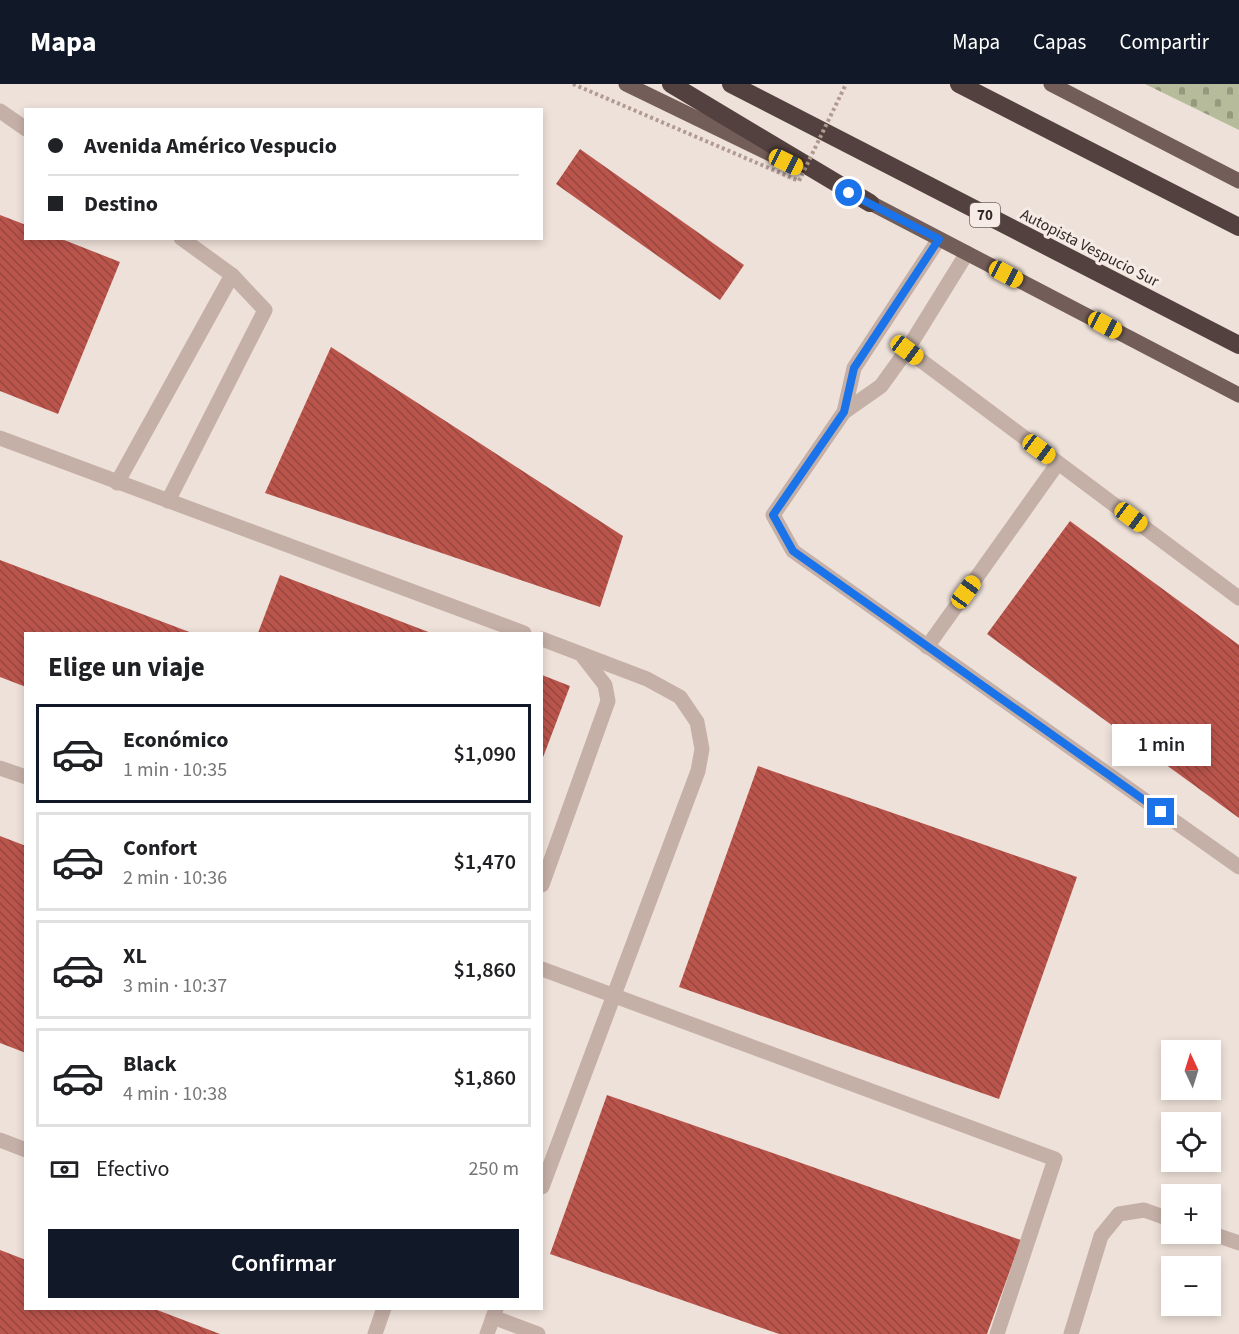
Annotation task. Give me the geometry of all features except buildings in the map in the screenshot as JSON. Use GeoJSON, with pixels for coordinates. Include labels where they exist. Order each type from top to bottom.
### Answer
{"type":"FeatureCollection","features":[{"type":"Feature","properties":{"kind":"highway"},"geometry":{"type":"LineString","coordinates":[[671,84],[870,203]]}},
{"type":"Feature","properties":{"kind":"highway","name":"Autopista Vespucio Sur"},"geometry":{"type":"LineString","coordinates":[[731,84],[1239,345]]}},
{"type":"Feature","properties":{"kind":"highway"},"geometry":{"type":"LineString","coordinates":[[960,84],[1239,227]]}},
{"type":"Feature","properties":{"kind":"main road"},"geometry":{"type":"LineString","coordinates":[[626,84],[870,203],[1239,395]]}},
{"type":"Feature","properties":{"kind":"main road"},"geometry":{"type":"LineString","coordinates":[[1051,84],[1239,181]]}},
{"type":"Feature","properties":{"kind":"lane"},"geometry":{"type":"LineString","coordinates":[[0,111],[24,128]]}},
{"type":"Feature","properties":{"kind":"lane"},"geometry":{"type":"LineString","coordinates":[[844,412],[854,368],[939,239]]}},
{"type":"Feature","properties":{"kind":"lane"},"geometry":{"type":"LineString","coordinates":[[168,501],[265,310],[232,275],[184,240]]}},
{"type":"Feature","properties":{"kind":"lane"},"geometry":{"type":"LineString","coordinates":[[967,253],[907,350],[881,386],[844,412],[773,515],[793,551],[1239,867]]}},
{"type":"Feature","properties":{"kind":"lane"},"geometry":{"type":"LineString","coordinates":[[117,483],[232,275]]}},
{"type":"Feature","properties":{"kind":"lane"},"geometry":{"type":"LineString","coordinates":[[907,350],[1239,598]]}},
{"type":"Feature","properties":{"kind":"lane"},"geometry":{"type":"LineString","coordinates":[[0,438],[521,632]]}},
{"type":"Feature","properties":{"kind":"lane"},"geometry":{"type":"LineString","coordinates":[[927,647],[1058,463]]}},
{"type":"Feature","properties":{"kind":"lane"},"geometry":{"type":"LineString","coordinates":[[543,639],[647,679],[680,697],[697,722],[702,749],[699,771],[543,1184]]}},
{"type":"Feature","properties":{"kind":"lane"},"geometry":{"type":"LineString","coordinates":[[543,882],[608,701],[605,685],[581,654]]}},
{"type":"Feature","properties":{"kind":"lane"},"geometry":{"type":"LineString","coordinates":[[0,768],[24,776]]}},
{"type":"Feature","properties":{"kind":"lane"},"geometry":{"type":"LineString","coordinates":[[543,969],[1055,1159],[997,1334]]}},
{"type":"Feature","properties":{"kind":"lane"},"geometry":{"type":"LineString","coordinates":[[0,1140],[24,1149]]}},
{"type":"Feature","properties":{"kind":"lane"},"geometry":{"type":"LineString","coordinates":[[1071,1334],[1101,1236],[1119,1214],[1144,1210],[1161,1216]]}},
{"type":"Feature","properties":{"kind":"lane"},"geometry":{"type":"LineString","coordinates":[[1221,1237],[1239,1243]]}},
{"type":"Feature","properties":{"kind":"lane"},"geometry":{"type":"LineString","coordinates":[[375,1334],[383,1310]]}},
{"type":"Feature","properties":{"kind":"lane"},"geometry":{"type":"LineString","coordinates":[[487,1334],[495,1312],[538,1334]]}},
{"type":"Feature","properties":{"kind":"path"},"geometry":{"type":"LineString","coordinates":[[573,84],[799,181],[846,84]]}},
{"type":"Feature","properties":{"kind":"green space"},"geometry":{"type":"Polygon","coordinates":[[[1145,84],[1239,84],[1239,130],[1145,84]]]}},
{"type":"Feature","properties":{"kind":"route"},"geometry":{"type":"LineString","coordinates":[[849,193],[939,239],[854,368],[844,412],[773,515],[793,551],[1161,812]]}}]}
